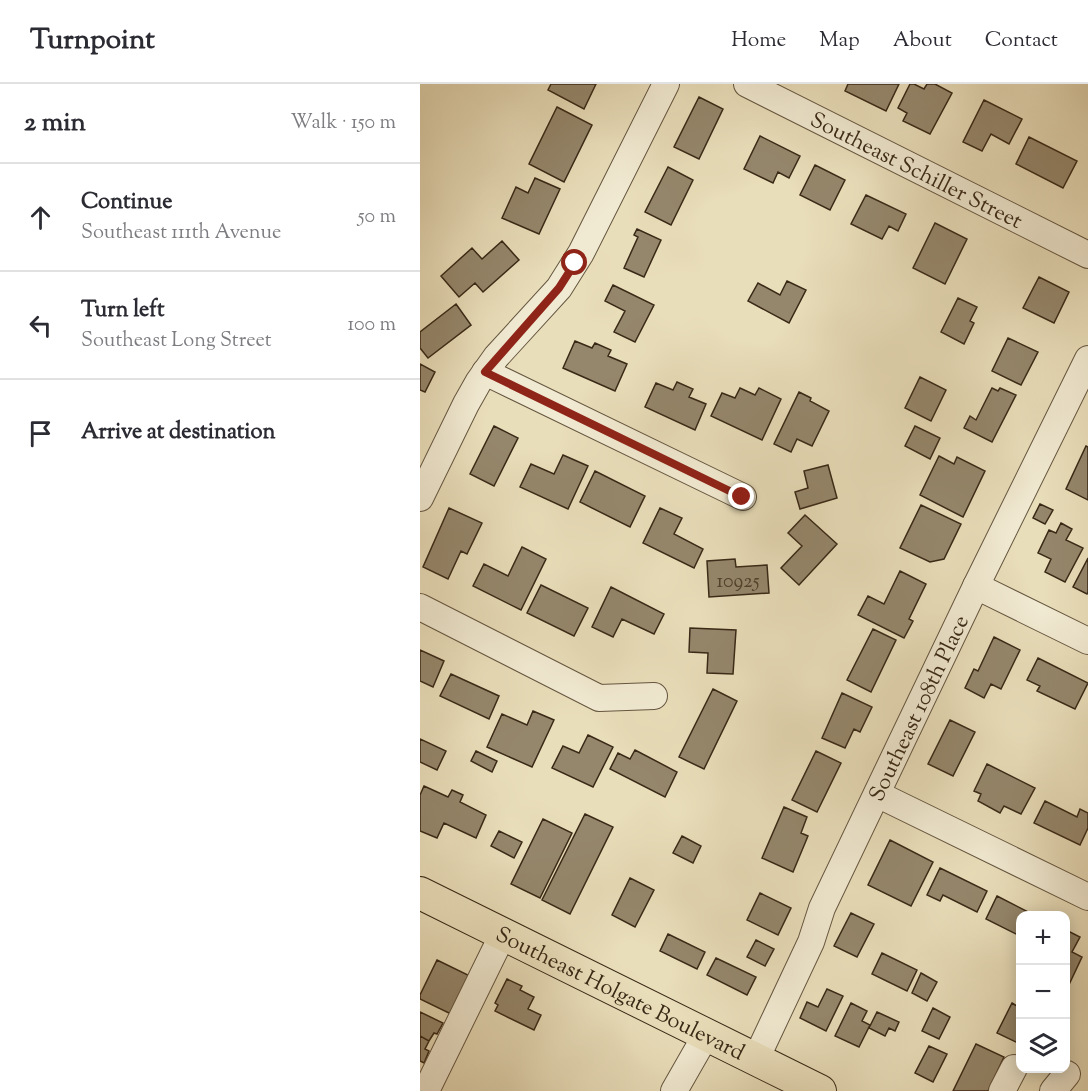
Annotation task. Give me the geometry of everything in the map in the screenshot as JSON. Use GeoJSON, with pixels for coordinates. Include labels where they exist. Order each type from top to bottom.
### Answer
{"type":"FeatureCollection","features":[{"type":"Feature","properties":{"kind":"main road","name":"Southeast Holgate Boulevard"},"geometry":{"type":"LineString","coordinates":[[421,897],[503,934],[820,1091]]}},
{"type":"Feature","properties":{"kind":"street"},"geometry":{"type":"LineString","coordinates":[[420,498],[469,398],[485,372],[569,274],[588,242],[666,84]]}},
{"type":"Feature","properties":{"kind":"street","name":"Southeast Schiller Street"},"geometry":{"type":"LineString","coordinates":[[747,84],[1088,255]]}},
{"type":"Feature","properties":{"kind":"street","name":"Southeast 108th Place"},"geometry":{"type":"LineString","coordinates":[[756,1059],[811,942],[822,908],[976,586],[1088,359]]}},
{"type":"Feature","properties":{"kind":"street"},"geometry":{"type":"LineString","coordinates":[[485,372],[742,497]]}},
{"type":"Feature","properties":{"kind":"street"},"geometry":{"type":"LineString","coordinates":[[976,586],[1088,641]]}},
{"type":"Feature","properties":{"kind":"street"},"geometry":{"type":"LineString","coordinates":[[420,607],[599,698],[654,696]]}},
{"type":"Feature","properties":{"kind":"street"},"geometry":{"type":"LineString","coordinates":[[877,794],[1088,897]]}},
{"type":"Feature","properties":{"kind":"street"},"geometry":{"type":"LineString","coordinates":[[426,1091],[503,934]]}},
{"type":"Feature","properties":{"kind":"street"},"geometry":{"type":"LineString","coordinates":[[674,1091],[706,1035]]}},
{"type":"Feature","properties":{"kind":"street"},"geometry":{"type":"LineString","coordinates":[[1002,1091],[1014,1068]]}},
{"type":"Feature","properties":{"kind":"building"},"geometry":{"type":"Polygon","coordinates":[[[551,84],[596,84],[584,109],[548,90],[551,84]]]}},
{"type":"Feature","properties":{"kind":"building"},"geometry":{"type":"Polygon","coordinates":[[[848,84],[899,84],[886,111],[845,91],[848,84]]]}},
{"type":"Feature","properties":{"kind":"building"},"geometry":{"type":"Polygon","coordinates":[[[910,84],[924,89],[927,84],[935,84],[952,93],[930,134],[903,121],[907,113],[898,108],[910,84]]]}},
{"type":"Feature","properties":{"kind":"building"},"geometry":{"type":"Polygon","coordinates":[[[699,97],[723,109],[699,159],[674,147],[699,97]]]}},
{"type":"Feature","properties":{"kind":"building"},"geometry":{"type":"Polygon","coordinates":[[[984,100],[1022,119],[1009,144],[991,134],[982,151],[963,142],[984,100]]]}},
{"type":"Feature","properties":{"kind":"building"},"geometry":{"type":"Polygon","coordinates":[[[557,107],[592,125],[564,182],[529,164],[557,107]]]}},
{"type":"Feature","properties":{"kind":"building"},"geometry":{"type":"Polygon","coordinates":[[[760,136],[800,156],[789,178],[778,172],[773,183],[744,169],[760,136]]]}},
{"type":"Feature","properties":{"kind":"building"},"geometry":{"type":"Polygon","coordinates":[[[1029,137],[1077,161],[1063,188],[1016,164],[1029,137]]]}},
{"type":"Feature","properties":{"kind":"building"},"geometry":{"type":"Polygon","coordinates":[[[815,165],[845,180],[830,210],[800,195],[815,165]]]}},
{"type":"Feature","properties":{"kind":"building"},"geometry":{"type":"Polygon","coordinates":[[[668,167],[693,180],[671,225],[645,212],[668,167]]]}},
{"type":"Feature","properties":{"kind":"building"},"geometry":{"type":"Polygon","coordinates":[[[535,178],[560,189],[539,234],[502,218],[516,187],[528,193],[535,178]]]}},
{"type":"Feature","properties":{"kind":"building"},"geometry":{"type":"Polygon","coordinates":[[[866,195],[906,214],[898,231],[889,226],[882,239],[851,224],[866,195]]]}},
{"type":"Feature","properties":{"kind":"building"},"geometry":{"type":"Polygon","coordinates":[[[935,223],[967,239],[945,284],[913,268],[935,223]]]}},
{"type":"Feature","properties":{"kind":"building"},"geometry":{"type":"Polygon","coordinates":[[[637,229],[661,240],[644,277],[624,268],[638,237],[634,235],[637,229]]]}},
{"type":"Feature","properties":{"kind":"building"},"geometry":{"type":"Polygon","coordinates":[[[502,241],[519,260],[483,292],[475,283],[459,297],[441,276],[472,248],[482,259],[502,241]]]}},
{"type":"Feature","properties":{"kind":"building"},"geometry":{"type":"Polygon","coordinates":[[[1039,277],[1069,292],[1054,323],[1023,308],[1039,277]]]}},
{"type":"Feature","properties":{"kind":"building"},"geometry":{"type":"Polygon","coordinates":[[[787,281],[806,290],[789,323],[748,301],[758,283],[780,295],[787,281]]]}},
{"type":"Feature","properties":{"kind":"building"},"geometry":{"type":"Polygon","coordinates":[[[613,285],[654,305],[635,342],[614,332],[625,311],[605,301],[613,285]]]}},
{"type":"Feature","properties":{"kind":"building"},"geometry":{"type":"Polygon","coordinates":[[[958,298],[977,307],[970,321],[974,323],[964,344],[941,332],[958,298]]]}},
{"type":"Feature","properties":{"kind":"building"},"geometry":{"type":"Polygon","coordinates":[[[456,304],[471,325],[428,358],[420,348],[420,332],[456,304]]]}},
{"type":"Feature","properties":{"kind":"building"},"geometry":{"type":"Polygon","coordinates":[[[1008,338],[1038,352],[1021,385],[992,371],[1008,338]]]}},
{"type":"Feature","properties":{"kind":"building"},"geometry":{"type":"Polygon","coordinates":[[[575,341],[592,348],[595,343],[611,350],[608,356],[627,364],[615,391],[563,368],[575,341]]]}},
{"type":"Feature","properties":{"kind":"building"},"geometry":{"type":"Polygon","coordinates":[[[420,364],[435,372],[425,392],[420,390],[420,364]]]}},
{"type":"Feature","properties":{"kind":"building"},"geometry":{"type":"Polygon","coordinates":[[[920,377],[946,390],[931,421],[905,408],[920,377]]]}},
{"type":"Feature","properties":{"kind":"building"},"geometry":{"type":"Polygon","coordinates":[[[677,382],[693,389],[689,397],[706,404],[695,430],[645,407],[656,383],[673,390],[677,382]]]}},
{"type":"Feature","properties":{"kind":"building"},"geometry":{"type":"Polygon","coordinates":[[[740,388],[755,395],[759,388],[781,399],[762,440],[711,416],[722,393],[735,398],[740,388]]]}},
{"type":"Feature","properties":{"kind":"building"},"geometry":{"type":"Polygon","coordinates":[[[992,388],[998,391],[1000,388],[1016,395],[992,442],[964,428],[970,416],[976,420],[992,388]]]}},
{"type":"Feature","properties":{"kind":"building"},"geometry":{"type":"Polygon","coordinates":[[[799,392],[829,411],[812,446],[797,439],[791,452],[774,444],[799,392]]]}},
{"type":"Feature","properties":{"kind":"building"},"geometry":{"type":"Polygon","coordinates":[[[494,426],[518,438],[494,486],[470,474],[494,426]]]}},
{"type":"Feature","properties":{"kind":"building"},"geometry":{"type":"Polygon","coordinates":[[[915,426],[940,438],[930,459],[905,446],[915,426]]]}},
{"type":"Feature","properties":{"kind":"building"},"geometry":{"type":"Polygon","coordinates":[[[1086,446],[1088,447],[1088,500],[1066,489],[1086,446]]]}},
{"type":"Feature","properties":{"kind":"building"},"geometry":{"type":"Polygon","coordinates":[[[563,455],[588,466],[568,509],[520,487],[531,464],[554,474],[563,455]]]}},
{"type":"Feature","properties":{"kind":"building"},"geometry":{"type":"Polygon","coordinates":[[[939,456],[954,464],[957,457],[985,471],[963,517],[920,495],[939,456]]]}},
{"type":"Feature","properties":{"kind":"building"},"geometry":{"type":"Polygon","coordinates":[[[828,465],[837,498],[800,509],[795,492],[808,488],[804,471],[828,465]]]}},
{"type":"Feature","properties":{"kind":"building"},"geometry":{"type":"Polygon","coordinates":[[[595,471],[645,496],[630,527],[580,502],[595,471]]]}},
{"type":"Feature","properties":{"kind":"building"},"geometry":{"type":"Polygon","coordinates":[[[1040,504],[1053,510],[1045,524],[1033,518],[1040,504]]]}},
{"type":"Feature","properties":{"kind":"building"},"geometry":{"type":"Polygon","coordinates":[[[921,505],[961,524],[944,559],[930,562],[900,548],[921,505]]]}},
{"type":"Feature","properties":{"kind":"building"},"geometry":{"type":"Polygon","coordinates":[[[449,508],[482,523],[467,554],[461,551],[448,579],[423,567],[449,508]]]}},
{"type":"Feature","properties":{"kind":"building"},"geometry":{"type":"Polygon","coordinates":[[[660,508],[682,518],[674,534],[703,549],[694,568],[643,543],[660,508]]]}},
{"type":"Feature","properties":{"kind":"building"},"geometry":{"type":"Polygon","coordinates":[[[805,515],[837,544],[799,585],[781,568],[802,546],[788,533],[805,515]]]}},
{"type":"Feature","properties":{"kind":"building"},"geometry":{"type":"Polygon","coordinates":[[[1061,523],[1072,529],[1066,540],[1083,548],[1065,582],[1045,572],[1051,559],[1038,553],[1049,530],[1056,533],[1061,523]]]}},
{"type":"Feature","properties":{"kind":"building"},"geometry":{"type":"Polygon","coordinates":[[[522,547],[546,559],[521,610],[473,586],[484,564],[508,576],[522,547]]]}},
{"type":"Feature","properties":{"kind":"building"},"geometry":{"type":"Polygon","coordinates":[[[1088,558],[1088,592],[1087,594],[1073,587],[1088,558]]]}},
{"type":"Feature","properties":{"kind":"building"},"geometry":{"type":"Polygon","coordinates":[[[735,559],[736,567],[767,565],[769,593],[709,597],[707,561],[735,559]]]}},
{"type":"Feature","properties":{"kind":"building"},"geometry":{"type":"Polygon","coordinates":[[[900,571],[926,584],[909,619],[913,621],[904,638],[858,615],[868,596],[884,604],[900,571]]]}},
{"type":"Feature","properties":{"kind":"building"},"geometry":{"type":"Polygon","coordinates":[[[541,585],[588,608],[574,636],[527,613],[541,585]]]}},
{"type":"Feature","properties":{"kind":"building"},"geometry":{"type":"Polygon","coordinates":[[[611,587],[664,614],[654,634],[622,619],[613,637],[592,627],[611,587]]]}},
{"type":"Feature","properties":{"kind":"building"},"geometry":{"type":"Polygon","coordinates":[[[690,628],[736,630],[733,674],[707,673],[708,653],[689,652],[690,628]]]}},
{"type":"Feature","properties":{"kind":"building"},"geometry":{"type":"Polygon","coordinates":[[[873,629],[896,640],[871,692],[847,680],[873,629]]]}},
{"type":"Feature","properties":{"kind":"building"},"geometry":{"type":"Polygon","coordinates":[[[994,637],[1020,650],[1001,689],[991,684],[984,698],[965,688],[974,669],[978,671],[994,637]]]}},
{"type":"Feature","properties":{"kind":"building"},"geometry":{"type":"Polygon","coordinates":[[[420,650],[444,661],[433,687],[420,681],[420,650]]]}},
{"type":"Feature","properties":{"kind":"building"},"geometry":{"type":"Polygon","coordinates":[[[1038,658],[1088,683],[1075,709],[1037,691],[1040,686],[1027,680],[1038,658]]]}},
{"type":"Feature","properties":{"kind":"building"},"geometry":{"type":"Polygon","coordinates":[[[451,674],[499,696],[489,719],[440,696],[451,674]]]}},
{"type":"Feature","properties":{"kind":"building"},"geometry":{"type":"Polygon","coordinates":[[[713,689],[737,701],[704,769],[679,757],[713,689]]]}},
{"type":"Feature","properties":{"kind":"building"},"geometry":{"type":"Polygon","coordinates":[[[842,693],[872,707],[860,732],[854,729],[845,748],[822,738],[842,693]]]}},
{"type":"Feature","properties":{"kind":"building"},"geometry":{"type":"Polygon","coordinates":[[[533,711],[554,720],[532,767],[487,747],[502,714],[527,725],[533,711]]]}},
{"type":"Feature","properties":{"kind":"building"},"geometry":{"type":"Polygon","coordinates":[[[950,720],[975,732],[953,776],[928,764],[950,720]]]}},
{"type":"Feature","properties":{"kind":"building"},"geometry":{"type":"Polygon","coordinates":[[[588,735],[613,747],[593,787],[552,768],[563,746],[579,753],[588,735]]]}},
{"type":"Feature","properties":{"kind":"building"},"geometry":{"type":"Polygon","coordinates":[[[420,739],[446,751],[437,770],[420,762],[420,739]]]}},
{"type":"Feature","properties":{"kind":"building"},"geometry":{"type":"Polygon","coordinates":[[[635,750],[677,772],[665,797],[610,769],[618,753],[630,759],[635,750]]]}},
{"type":"Feature","properties":{"kind":"building"},"geometry":{"type":"Polygon","coordinates":[[[476,751],[497,761],[492,772],[471,761],[476,751]]]}},
{"type":"Feature","properties":{"kind":"building"},"geometry":{"type":"Polygon","coordinates":[[[816,751],[841,763],[817,812],[792,800],[816,751]]]}},
{"type":"Feature","properties":{"kind":"building"},"geometry":{"type":"Polygon","coordinates":[[[987,764],[1035,788],[1021,814],[1004,806],[1000,813],[978,801],[981,794],[974,791],[987,764]]]}},
{"type":"Feature","properties":{"kind":"building"},"geometry":{"type":"Polygon","coordinates":[[[424,786],[448,797],[452,790],[463,795],[460,802],[486,815],[476,838],[444,823],[437,838],[420,831],[420,795],[424,786]]]}},
{"type":"Feature","properties":{"kind":"building"},"geometry":{"type":"Polygon","coordinates":[[[1045,801],[1077,817],[1080,809],[1088,813],[1088,828],[1080,845],[1034,823],[1045,801]]]}},
{"type":"Feature","properties":{"kind":"building"},"geometry":{"type":"Polygon","coordinates":[[[784,807],[807,817],[801,833],[808,836],[793,872],[762,858],[784,807]]]}},
{"type":"Feature","properties":{"kind":"building"},"geometry":{"type":"Polygon","coordinates":[[[585,814],[613,827],[570,914],[542,900],[585,814]]]}},
{"type":"Feature","properties":{"kind":"building"},"geometry":{"type":"Polygon","coordinates":[[[543,819],[572,833],[540,898],[511,884],[543,819]]]}},
{"type":"Feature","properties":{"kind":"building"},"geometry":{"type":"Polygon","coordinates":[[[499,831],[522,842],[514,858],[491,846],[499,831]]]}},
{"type":"Feature","properties":{"kind":"building"},"geometry":{"type":"Polygon","coordinates":[[[682,836],[701,846],[693,863],[673,853],[682,836]]]}},
{"type":"Feature","properties":{"kind":"building"},"geometry":{"type":"Polygon","coordinates":[[[890,840],[933,862],[911,906],[868,885],[890,840]]]}},
{"type":"Feature","properties":{"kind":"building"},"geometry":{"type":"Polygon","coordinates":[[[940,868],[987,891],[977,912],[943,895],[940,901],[927,895],[940,868]]]}},
{"type":"Feature","properties":{"kind":"building"},"geometry":{"type":"Polygon","coordinates":[[[630,878],[654,890],[635,927],[612,915],[630,878]]]}},
{"type":"Feature","properties":{"kind":"building"},"geometry":{"type":"Polygon","coordinates":[[[760,893],[791,908],[778,935],[747,920],[760,893]]]}},
{"type":"Feature","properties":{"kind":"building"},"geometry":{"type":"Polygon","coordinates":[[[997,896],[1026,911],[1016,911],[1016,934],[986,919],[997,896]]]}},
{"type":"Feature","properties":{"kind":"building"},"geometry":{"type":"Polygon","coordinates":[[[851,913],[874,924],[857,957],[834,946],[851,913]]]}},
{"type":"Feature","properties":{"kind":"building"},"geometry":{"type":"Polygon","coordinates":[[[1070,932],[1080,937],[1072,952],[1082,957],[1070,982],[1070,932]]]}},
{"type":"Feature","properties":{"kind":"building"},"geometry":{"type":"Polygon","coordinates":[[[668,934],[705,952],[697,969],[660,951],[668,934]]]}},
{"type":"Feature","properties":{"kind":"building"},"geometry":{"type":"Polygon","coordinates":[[[756,940],[774,949],[765,966],[747,957],[756,940]]]}},
{"type":"Feature","properties":{"kind":"building"},"geometry":{"type":"Polygon","coordinates":[[[882,953],[917,970],[907,991],[872,974],[882,953]]]}},
{"type":"Feature","properties":{"kind":"building"},"geometry":{"type":"Polygon","coordinates":[[[716,958],[756,977],[747,995],[707,975],[716,958]]]}},
{"type":"Feature","properties":{"kind":"building"},"geometry":{"type":"Polygon","coordinates":[[[437,960],[472,977],[453,1015],[420,999],[437,960]]]}},
{"type":"Feature","properties":{"kind":"building"},"geometry":{"type":"Polygon","coordinates":[[[921,973],[937,982],[927,1001],[912,993],[921,973]]]}},
{"type":"Feature","properties":{"kind":"building"},"geometry":{"type":"Polygon","coordinates":[[[507,979],[522,986],[520,990],[534,997],[528,1009],[541,1015],[534,1030],[495,1011],[498,1005],[495,1003],[507,979]]]}},
{"type":"Feature","properties":{"kind":"building"},"geometry":{"type":"Polygon","coordinates":[[[827,989],[843,996],[826,1031],[800,1018],[807,1002],[818,1007],[827,989]]]}},
{"type":"Feature","properties":{"kind":"building"},"geometry":{"type":"Polygon","coordinates":[[[851,1003],[867,1011],[862,1021],[870,1025],[859,1047],[835,1036],[851,1003]]]}},
{"type":"Feature","properties":{"kind":"building"},"geometry":{"type":"Polygon","coordinates":[[[1012,1003],[1016,1006],[1016,1042],[997,1033],[1012,1003]]]}},
{"type":"Feature","properties":{"kind":"building"},"geometry":{"type":"Polygon","coordinates":[[[933,1008],[950,1017],[939,1039],[922,1031],[933,1008]]]}},
{"type":"Feature","properties":{"kind":"building"},"geometry":{"type":"Polygon","coordinates":[[[420,1012],[443,1023],[437,1034],[434,1033],[429,1041],[420,1036],[420,1012]]]}},
{"type":"Feature","properties":{"kind":"building"},"geometry":{"type":"Polygon","coordinates":[[[877,1012],[899,1022],[895,1031],[889,1028],[885,1036],[869,1028],[877,1012]]]}},
{"type":"Feature","properties":{"kind":"building"},"geometry":{"type":"Polygon","coordinates":[[[420,1036],[429,1041],[425,1049],[429,1051],[424,1063],[420,1061],[420,1036]]]}},
{"type":"Feature","properties":{"kind":"building"},"geometry":{"type":"Polygon","coordinates":[[[976,1044],[1004,1057],[988,1091],[953,1091],[976,1044]]]}},
{"type":"Feature","properties":{"kind":"building"},"geometry":{"type":"Polygon","coordinates":[[[929,1046],[947,1054],[933,1082],[915,1073],[929,1046]]]}},
{"type":"Feature","properties":{"kind":"route"},"geometry":{"type":"LineString","coordinates":[[575,263],[559,288],[485,372],[742,497]]}}]}
